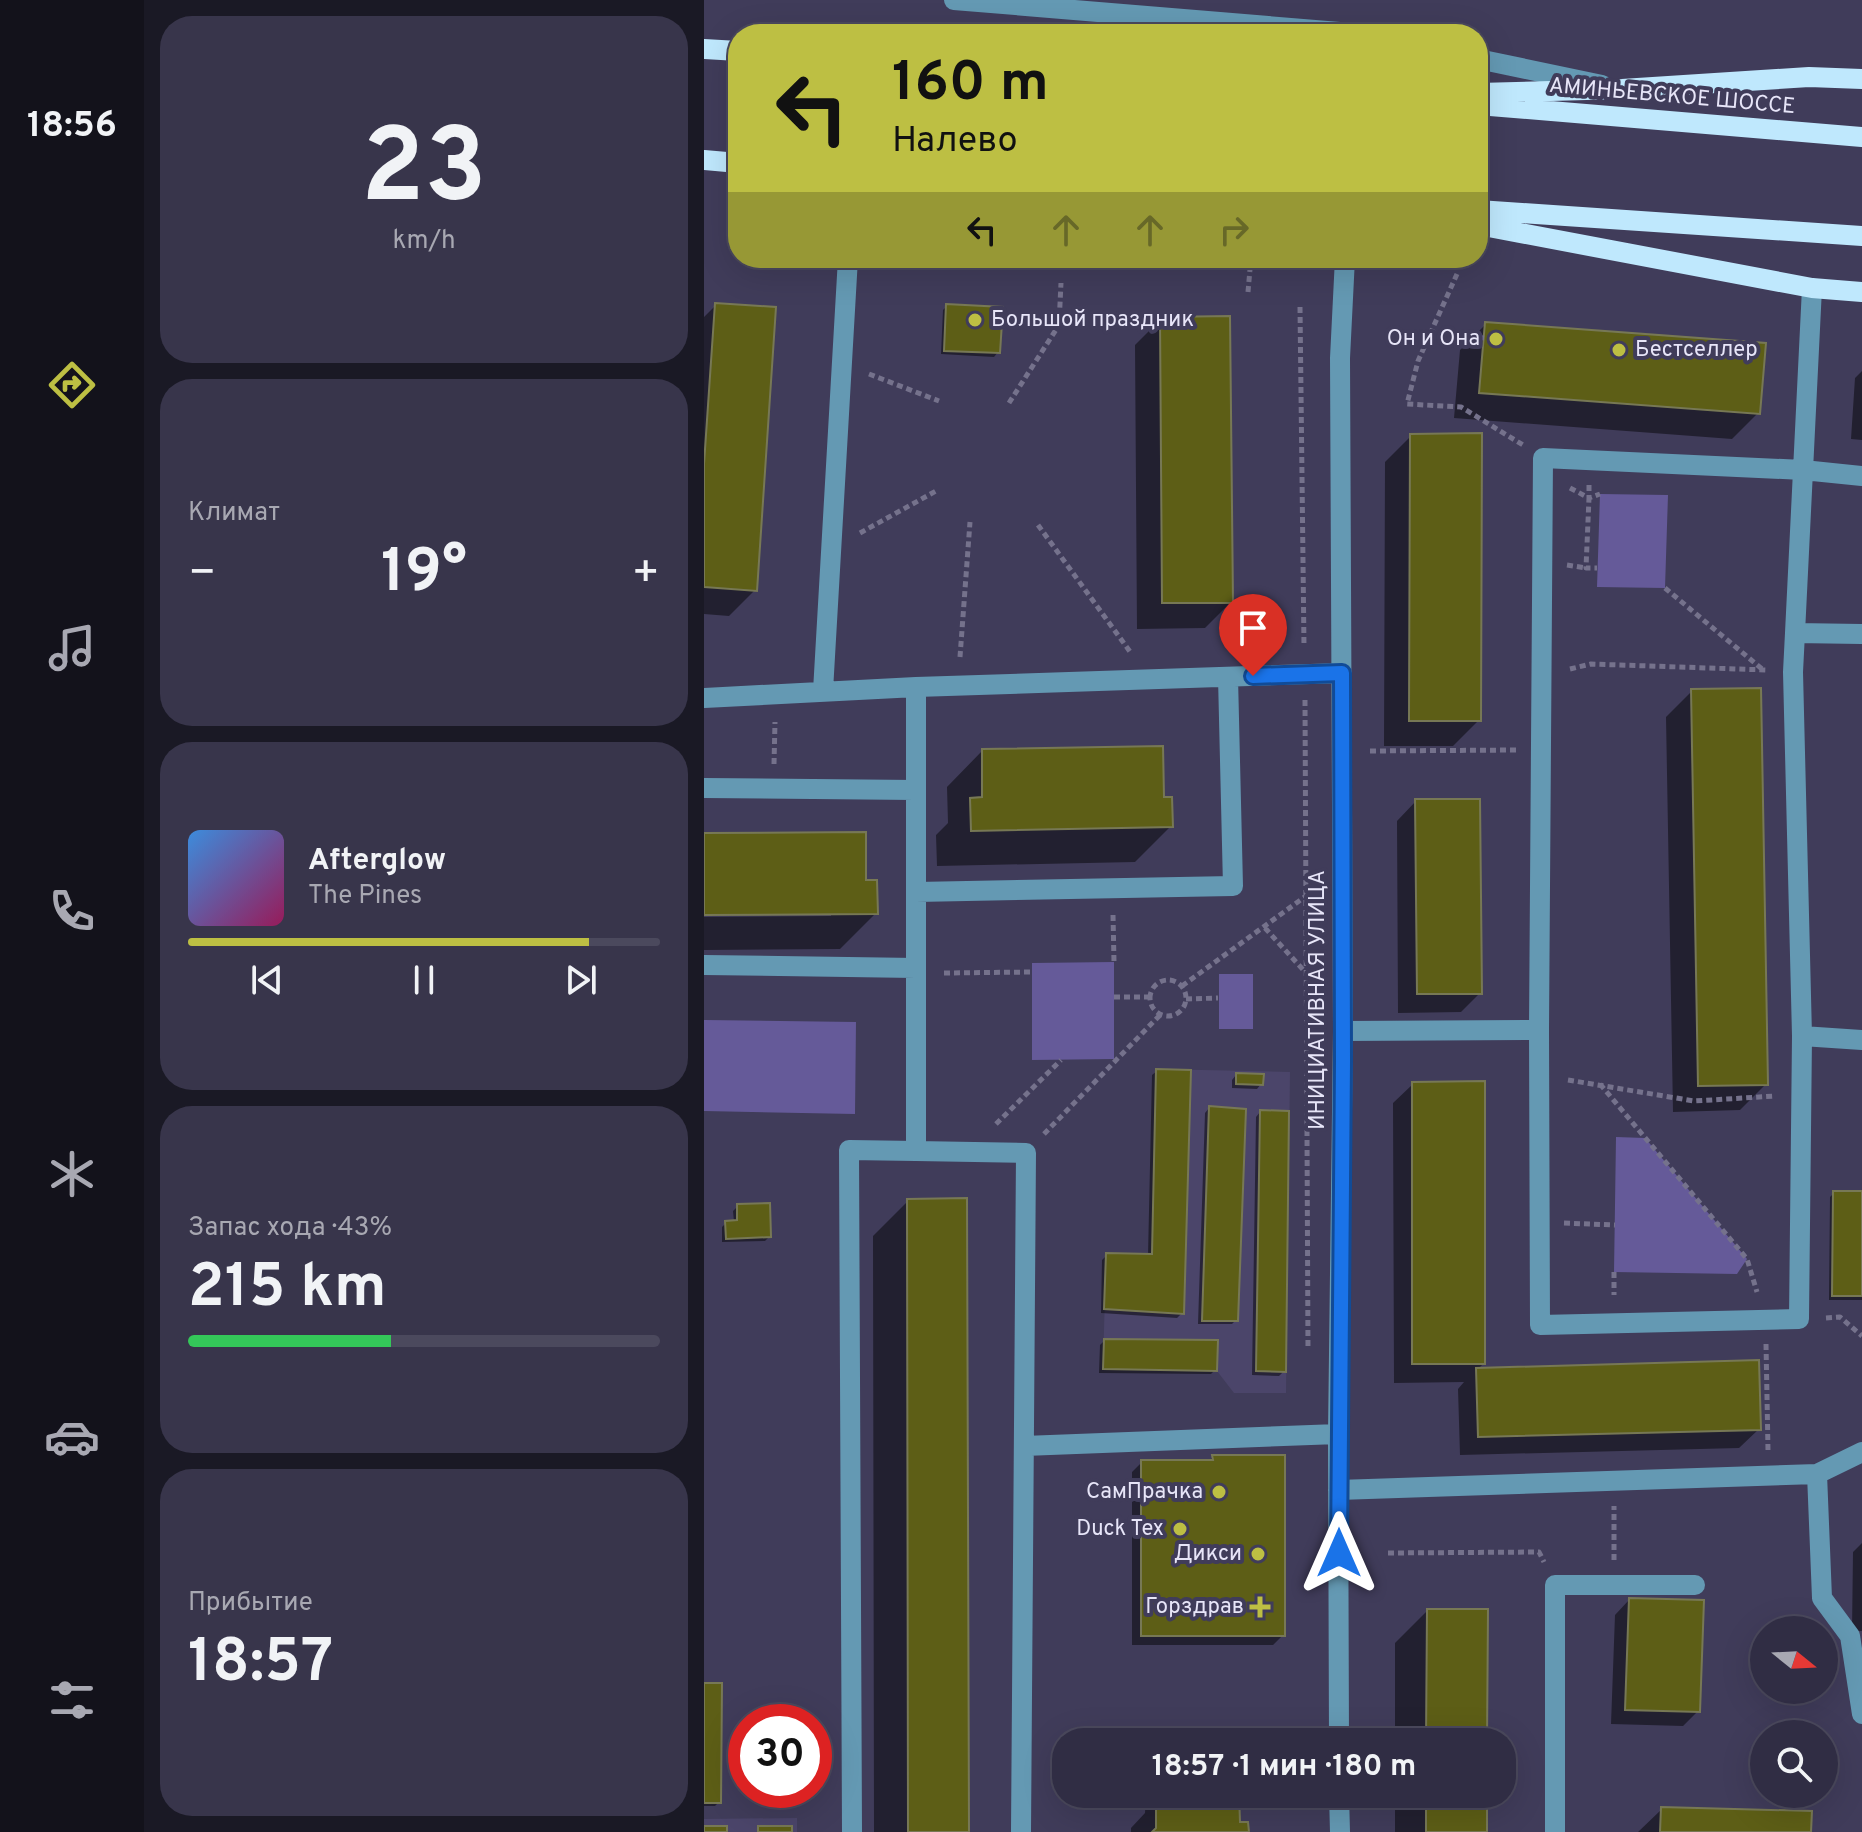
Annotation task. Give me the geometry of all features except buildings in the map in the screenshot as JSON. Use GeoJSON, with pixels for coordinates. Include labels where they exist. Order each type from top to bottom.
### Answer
{"type":"FeatureCollection","features":[{"type":"Feature","properties":{"kind":"main road"},"geometry":{"type":"LineString","coordinates":[[704,49],[728,50]]}},
{"type":"Feature","properties":{"kind":"main road"},"geometry":{"type":"LineString","coordinates":[[1488,93],[1622,89],[1809,77],[1862,79]]}},
{"type":"Feature","properties":{"kind":"main road","name":"АМИНЬЕВСКОЕ ШОССЕ"},"geometry":{"type":"LineString","coordinates":[[1488,106],[1862,137]]}},
{"type":"Feature","properties":{"kind":"main road"},"geometry":{"type":"LineString","coordinates":[[704,160],[728,162]]}},
{"type":"Feature","properties":{"kind":"main road"},"geometry":{"type":"LineString","coordinates":[[1488,211],[1862,236]]}},
{"type":"Feature","properties":{"kind":"main road"},"geometry":{"type":"LineString","coordinates":[[1488,227],[1812,288],[1862,292]]}},
{"type":"Feature","properties":{"kind":"street"},"geometry":{"type":"LineString","coordinates":[[954,0],[1243,24]]}},
{"type":"Feature","properties":{"kind":"street"},"geometry":{"type":"LineString","coordinates":[[1488,61],[1622,89]]}},
{"type":"Feature","properties":{"kind":"street"},"geometry":{"type":"LineString","coordinates":[[823,691],[847,268]]}},
{"type":"Feature","properties":{"kind":"street","name":"ИНИЦИАТИВНАЯ УЛИЦА"},"geometry":{"type":"LineString","coordinates":[[1339,1728],[1338,1434],[1343,1031],[1340,358],[1344,268]]}},
{"type":"Feature","properties":{"kind":"street"},"geometry":{"type":"LineString","coordinates":[[1812,288],[1803,470],[1795,633],[1793,672],[1802,1036],[1799,1319],[1540,1325],[1543,466],[1803,470],[1862,476]]}},
{"type":"Feature","properties":{"kind":"street"},"geometry":{"type":"LineString","coordinates":[[1795,633],[1862,634]]}},
{"type":"Feature","properties":{"kind":"street"},"geometry":{"type":"LineString","coordinates":[[704,698],[958,685],[1342,673]]}},
{"type":"Feature","properties":{"kind":"street"},"geometry":{"type":"LineString","coordinates":[[916,892],[1233,886],[1228,677]]}},
{"type":"Feature","properties":{"kind":"street"},"geometry":{"type":"LineString","coordinates":[[916,687],[916,1151]]}},
{"type":"Feature","properties":{"kind":"street"},"geometry":{"type":"LineString","coordinates":[[704,788],[915,790]]}},
{"type":"Feature","properties":{"kind":"street"},"geometry":{"type":"LineString","coordinates":[[704,965],[916,970]]}},
{"type":"Feature","properties":{"kind":"street"},"geometry":{"type":"LineString","coordinates":[[1343,1031],[1539,1030]]}},
{"type":"Feature","properties":{"kind":"street"},"geometry":{"type":"LineString","coordinates":[[1802,1036],[1862,1040]]}},
{"type":"Feature","properties":{"kind":"street"},"geometry":{"type":"LineString","coordinates":[[852,1832],[849,1150],[1026,1153],[1021,1832]]}},
{"type":"Feature","properties":{"kind":"street"},"geometry":{"type":"LineString","coordinates":[[1024,1446],[1338,1434]]}},
{"type":"Feature","properties":{"kind":"street"},"geometry":{"type":"LineString","coordinates":[[1338,1490],[1817,1474],[1862,1452]]}},
{"type":"Feature","properties":{"kind":"street"},"geometry":{"type":"LineString","coordinates":[[1817,1474],[1822,1598],[1856,1636],[1862,1714]]}},
{"type":"Feature","properties":{"kind":"street"},"geometry":{"type":"LineString","coordinates":[[1555,1832],[1555,1585],[1695,1585]]}},
{"type":"Feature","properties":{"kind":"street"},"geometry":{"type":"LineString","coordinates":[[1339,1808],[1340,1832]]}},
{"type":"Feature","properties":{"kind":"path"},"geometry":{"type":"LineString","coordinates":[[1248,292],[1250,268]]}},
{"type":"Feature","properties":{"kind":"path"},"geometry":{"type":"LineString","coordinates":[[1457,274],[1429,332],[1407,404],[1461,407],[1589,498]]}},
{"type":"Feature","properties":{"kind":"path"},"geometry":{"type":"LineString","coordinates":[[1009,403],[1059,325],[1061,283]]}},
{"type":"Feature","properties":{"kind":"path"},"geometry":{"type":"LineString","coordinates":[[1300,307],[1308,1355]]}},
{"type":"Feature","properties":{"kind":"path"},"geometry":{"type":"LineString","coordinates":[[1429,332],[1484,338]]}},
{"type":"Feature","properties":{"kind":"path"},"geometry":{"type":"LineString","coordinates":[[841,364],[939,401]]}},
{"type":"Feature","properties":{"kind":"path"},"geometry":{"type":"LineString","coordinates":[[831,549],[936,491]]}},
{"type":"Feature","properties":{"kind":"path"},"geometry":{"type":"LineString","coordinates":[[1589,498],[1600,494]]}},
{"type":"Feature","properties":{"kind":"path"},"geometry":{"type":"LineString","coordinates":[[1589,498],[1586,568],[1597,568]]}},
{"type":"Feature","properties":{"kind":"path"},"geometry":{"type":"LineString","coordinates":[[958,685],[970,522]]}},
{"type":"Feature","properties":{"kind":"path"},"geometry":{"type":"LineString","coordinates":[[1038,525],[1150,679]]}},
{"type":"Feature","properties":{"kind":"path"},"geometry":{"type":"LineString","coordinates":[[1665,588],[1763,670]]}},
{"type":"Feature","properties":{"kind":"path"},"geometry":{"type":"LineString","coordinates":[[1591,664],[1793,672]]}},
{"type":"Feature","properties":{"kind":"path"},"geometry":{"type":"LineString","coordinates":[[773,789],[776,694]]}},
{"type":"Feature","properties":{"kind":"path"},"geometry":{"type":"LineString","coordinates":[[1342,751],[1541,750]]}},
{"type":"Feature","properties":{"kind":"path"},"geometry":{"type":"LineString","coordinates":[[1113,888],[1114,962]]}},
{"type":"Feature","properties":{"kind":"path"},"geometry":{"type":"LineString","coordinates":[[1182,986],[1306,896]]}},
{"type":"Feature","properties":{"kind":"path"},"geometry":{"type":"LineString","coordinates":[[1265,928],[1307,974]]}},
{"type":"Feature","properties":{"kind":"path"},"geometry":{"type":"LineString","coordinates":[[916,970],[1031,972]]}},
{"type":"Feature","properties":{"kind":"path"},"geometry":{"type":"LineString","coordinates":[[1162,981],[1182,986],[1186,999],[1180,1011],[1168,1016],[1155,1010],[1150,997],[1156,985],[1162,981]]}},
{"type":"Feature","properties":{"kind":"path"},"geometry":{"type":"LineString","coordinates":[[1114,997],[1150,997]]}},
{"type":"Feature","properties":{"kind":"path"},"geometry":{"type":"LineString","coordinates":[[1186,999],[1218,998]]}},
{"type":"Feature","properties":{"kind":"path"},"geometry":{"type":"LineString","coordinates":[[1026,1153],[1161,1014]]}},
{"type":"Feature","properties":{"kind":"path"},"geometry":{"type":"LineString","coordinates":[[967,1152],[1061,1060]]}},
{"type":"Feature","properties":{"kind":"path"},"geometry":{"type":"LineString","coordinates":[[1568,1080],[1694,1101],[1801,1095]]}},
{"type":"Feature","properties":{"kind":"path"},"geometry":{"type":"LineString","coordinates":[[1600,1084],[1747,1259],[1765,1321],[1768,1476]]}},
{"type":"Feature","properties":{"kind":"path"},"geometry":{"type":"LineString","coordinates":[[1565,1223],[1615,1225]]}},
{"type":"Feature","properties":{"kind":"path"},"geometry":{"type":"LineString","coordinates":[[1799,1319],[1840,1317],[1862,1336]]}},
{"type":"Feature","properties":{"kind":"path"},"geometry":{"type":"LineString","coordinates":[[1388,1553],[1539,1552],[1545,1564]]}},
{"type":"Feature","properties":{"kind":"shaded area"},"geometry":{"type":"Polygon","coordinates":[[[1600,494],[1668,495],[1665,588],[1597,587],[1600,494]]]}},
{"type":"Feature","properties":{"kind":"shaded area"},"geometry":{"type":"Polygon","coordinates":[[[1114,962],[1114,1059],[1032,1060],[1032,963],[1114,962]]]}},
{"type":"Feature","properties":{"kind":"shaded area"},"geometry":{"type":"Polygon","coordinates":[[[1219,974],[1253,974],[1253,1029],[1219,1029],[1219,974]]]}},
{"type":"Feature","properties":{"kind":"shaded area"},"geometry":{"type":"Polygon","coordinates":[[[704,1020],[856,1022],[855,1114],[704,1111],[704,1020]]]}},
{"type":"Feature","properties":{"kind":"shaded area"},"geometry":{"type":"Polygon","coordinates":[[[1156,1069],[1290,1072],[1286,1393],[1234,1393],[1217,1371],[1103,1369],[1106,1253],[1152,1254],[1156,1069]]]}},
{"type":"Feature","properties":{"kind":"shaded area"},"geometry":{"type":"Polygon","coordinates":[[[1616,1137],[1645,1138],[1747,1259],[1737,1274],[1614,1272],[1616,1137]]]}},
{"type":"Feature","properties":{"kind":"shaded area"},"geometry":{"type":"Polygon","coordinates":[[[797,1818],[797,1832],[704,1832],[704,1819],[797,1818]]]}},
{"type":"Feature","properties":{"kind":"place","name":"Большой праздник"},"geometry":{"type":"Point","coordinates":[975,320]}},
{"type":"Feature","properties":{"kind":"place","name":"Он и Она"},"geometry":{"type":"Point","coordinates":[1496,339]}},
{"type":"Feature","properties":{"kind":"place","name":"Бестселлер"},"geometry":{"type":"Point","coordinates":[1619,350]}},
{"type":"Feature","properties":{"kind":"place","name":"СамПрачка"},"geometry":{"type":"Point","coordinates":[1219,1492]}},
{"type":"Feature","properties":{"kind":"place","name":"Duck Tex"},"geometry":{"type":"Point","coordinates":[1180,1529]}},
{"type":"Feature","properties":{"kind":"place","name":"Дикси"},"geometry":{"type":"Point","coordinates":[1258,1554]}},
{"type":"Feature","properties":{"kind":"place","name":"Горздрав"},"geometry":{"type":"Point","coordinates":[1260,1607]}},
{"type":"Feature","properties":{"kind":"route"},"geometry":{"type":"LineString","coordinates":[[1253,676],[1342,673],[1339,1553]]}}]}
